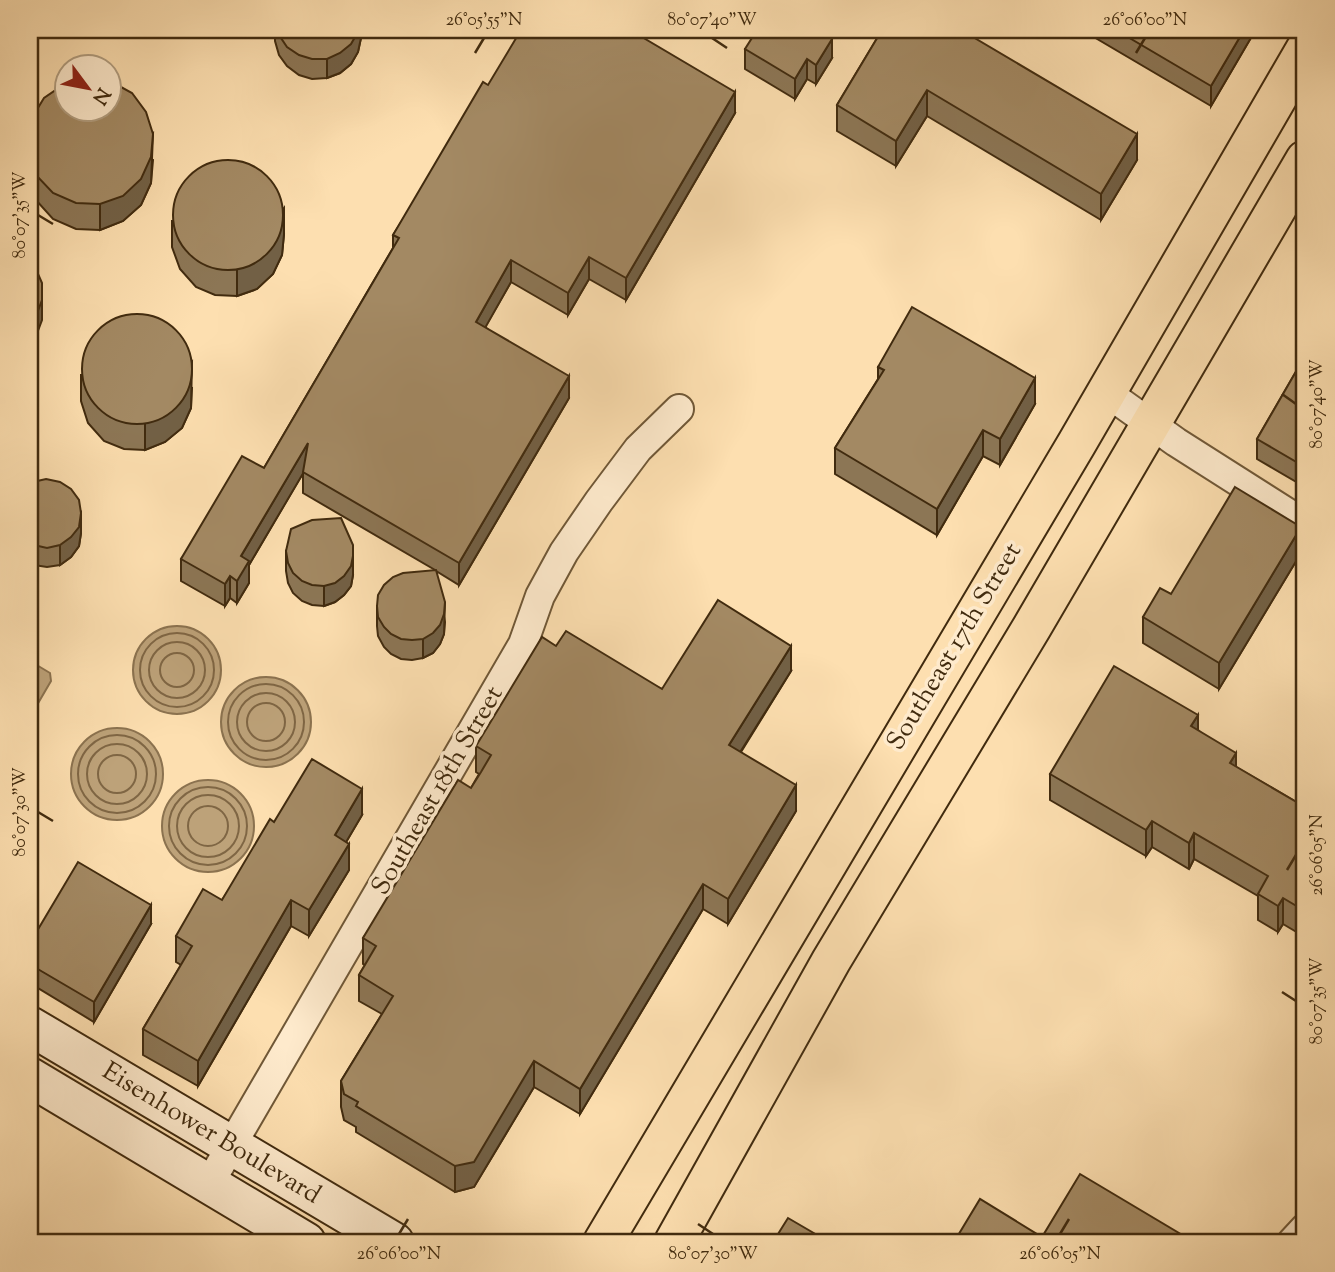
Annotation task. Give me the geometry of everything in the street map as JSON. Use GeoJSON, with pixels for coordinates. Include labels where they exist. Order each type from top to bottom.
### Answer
{"type":"FeatureCollection","features":[{"type":"Feature","properties":{"kind":"main road","name":"Southeast 17th Street"},"geometry":{"type":"LineString","coordinates":[[603,1242],[1305,50]]}},
{"type":"Feature","properties":{"kind":"main road","name":"Southeast 17th Street"},"geometry":{"type":"LineString","coordinates":[[674,1242],[831,961],[1032,627],[1305,160]]}},
{"type":"Feature","properties":{"kind":"main road"},"geometry":{"type":"LineString","coordinates":[[797,1022],[790,1009],[792,967],[824,868]]}},
{"type":"Feature","properties":{"kind":"street"},"geometry":{"type":"LineString","coordinates":[[1106,392],[1176,442],[1305,524]]}},
{"type":"Feature","properties":{"kind":"street","name":"Southeast 18th Street"},"geometry":{"type":"LineString","coordinates":[[209,1184],[523,644],[540,596],[564,552],[638,449],[679,409]]}},
{"type":"Feature","properties":{"kind":"street","name":"Eisenhower Boulevard"},"geometry":{"type":"LineString","coordinates":[[30,1026],[394,1242]]}},
{"type":"Feature","properties":{"kind":"street","name":"Eisenhower Boulevard"},"geometry":{"type":"LineString","coordinates":[[30,1077],[306,1242]]}},
{"type":"Feature","properties":{"kind":"street"},"geometry":{"type":"LineString","coordinates":[[1292,1242],[1305,1228]]}},
{"type":"Feature","properties":{"kind":"water"},"geometry":{"type":"Polygon","coordinates":[[[177,626],[194,630],[208,639],[217,653],[221,670],[217,687],[208,701],[194,710],[177,714],[160,710],[146,701],[137,687],[133,670],[137,653],[146,639],[160,630],[177,626]]]}},
{"type":"Feature","properties":{"kind":"water"},"geometry":{"type":"Polygon","coordinates":[[[30,661],[50,673],[51,681],[30,717],[30,661]]]}},
{"type":"Feature","properties":{"kind":"water"},"geometry":{"type":"Polygon","coordinates":[[[266,677],[283,680],[298,690],[308,705],[311,722],[308,739],[298,754],[283,764],[266,767],[249,764],[234,754],[224,739],[221,722],[224,705],[234,690],[249,680],[266,677]]]}},
{"type":"Feature","properties":{"kind":"water"},"geometry":{"type":"Polygon","coordinates":[[[117,728],[134,732],[149,742],[159,757],[163,774],[159,791],[149,806],[134,816],[117,820],[100,816],[85,806],[75,791],[71,774],[75,757],[85,742],[100,732],[117,728]]]}},
{"type":"Feature","properties":{"kind":"water"},"geometry":{"type":"Polygon","coordinates":[[[199,780],[217,780],[234,787],[247,800],[254,817],[254,835],[247,852],[234,865],[217,872],[199,872],[182,865],[169,852],[162,835],[162,817],[169,800],[182,787],[199,780]]]}},
{"type":"Feature","properties":{"kind":"building"},"geometry":{"type":"Polygon","coordinates":[[[278,30],[359,30],[351,44],[340,53],[327,59],[312,59],[287,47],[278,30]]]}},
{"type":"Feature","properties":{"kind":"building"},"geometry":{"type":"Polygon","coordinates":[[[521,30],[630,30],[735,92],[626,278],[589,257],[568,293],[511,260],[476,322],[569,376],[459,563],[303,472],[308,443],[241,556],[249,561],[237,581],[230,576],[225,584],[181,559],[242,456],[264,468],[399,238],[393,235],[483,82],[488,85],[521,30]]]}},
{"type":"Feature","properties":{"kind":"building"},"geometry":{"type":"Polygon","coordinates":[[[757,30],[818,30],[832,39],[816,65],[807,59],[795,79],[745,49],[757,30]]]}},
{"type":"Feature","properties":{"kind":"building"},"geometry":{"type":"Polygon","coordinates":[[[882,30],[961,30],[1137,134],[1101,194],[927,90],[896,141],[837,105],[882,30]]]}},
{"type":"Feature","properties":{"kind":"building"},"geometry":{"type":"Polygon","coordinates":[[[1116,30],[1244,30],[1211,86],[1116,30]]]}},
{"type":"Feature","properties":{"kind":"building"},"geometry":{"type":"Polygon","coordinates":[[[122,88],[132,93],[146,112],[153,134],[151,157],[141,179],[123,196],[100,204],[76,203],[53,193],[35,174],[30,157],[30,121],[44,98],[52,93],[52,122],[122,122],[122,88]]]}},
{"type":"Feature","properties":{"kind":"building"},"geometry":{"type":"Polygon","coordinates":[[[228,160],[249,164],[267,176],[279,194],[283,215],[279,236],[267,254],[249,266],[228,270],[207,266],[189,254],[177,236],[173,215],[177,194],[189,176],[207,164],[228,160]]]}},
{"type":"Feature","properties":{"kind":"building"},"geometry":{"type":"Polygon","coordinates":[[[30,262],[42,283],[42,300],[30,323],[30,262]]]}},
{"type":"Feature","properties":{"kind":"building"},"geometry":{"type":"Polygon","coordinates":[[[912,307],[1035,378],[1000,439],[983,430],[937,509],[835,448],[884,370],[878,367],[912,307]]]}},
{"type":"Feature","properties":{"kind":"building"},"geometry":{"type":"Polygon","coordinates":[[[137,314],[158,318],[176,330],[188,348],[192,369],[188,390],[176,408],[158,420],[137,424],[116,420],[98,408],[86,390],[82,369],[86,348],[98,330],[116,318],[137,314]]]}},
{"type":"Feature","properties":{"kind":"building"},"geometry":{"type":"Polygon","coordinates":[[[1305,356],[1305,467],[1257,439],[1305,356]]]}},
{"type":"Feature","properties":{"kind":"building"},"geometry":{"type":"Polygon","coordinates":[[[46,479],[60,482],[71,489],[79,500],[81,513],[79,527],[71,537],[60,545],[47,548],[30,542],[30,485],[46,479]]]}},
{"type":"Feature","properties":{"kind":"building"},"geometry":{"type":"Polygon","coordinates":[[[1235,487],[1301,527],[1219,663],[1143,617],[1160,588],[1171,594],[1235,487]]]}},
{"type":"Feature","properties":{"kind":"building"},"geometry":{"type":"Polygon","coordinates":[[[341,518],[353,545],[351,566],[335,583],[324,586],[302,581],[293,573],[288,563],[286,551],[291,529],[312,520],[341,518]]]}},
{"type":"Feature","properties":{"kind":"building"},"geometry":{"type":"Polygon","coordinates":[[[436,570],[445,602],[440,625],[423,639],[401,639],[391,634],[378,617],[378,595],[384,585],[403,573],[436,570]]]}},
{"type":"Feature","properties":{"kind":"building"},"geometry":{"type":"Polygon","coordinates":[[[718,600],[791,646],[729,745],[796,785],[728,899],[703,884],[580,1089],[534,1061],[474,1162],[455,1166],[356,1106],[358,1102],[344,1094],[341,1081],[393,996],[359,975],[376,946],[363,938],[458,780],[471,788],[481,772],[491,755],[476,746],[542,637],[556,646],[566,631],[662,689],[718,600]]]}},
{"type":"Feature","properties":{"kind":"building"},"geometry":{"type":"Polygon","coordinates":[[[1114,666],[1198,715],[1191,726],[1236,753],[1230,763],[1305,807],[1305,911],[1283,898],[1278,906],[1258,894],[1268,876],[1194,833],[1189,843],[1152,821],[1146,830],[1050,774],[1114,666]]]}},
{"type":"Feature","properties":{"kind":"building"},"geometry":{"type":"Polygon","coordinates":[[[312,759],[362,789],[335,835],[349,844],[309,910],[291,900],[198,1061],[143,1029],[192,946],[176,936],[203,889],[222,900],[270,819],[274,822],[312,759]]]}},
{"type":"Feature","properties":{"kind":"building"},"geometry":{"type":"Polygon","coordinates":[[[78,862],[151,905],[94,1002],[36,968],[30,973],[30,926],[37,931],[78,862]]]}},
{"type":"Feature","properties":{"kind":"building"},"geometry":{"type":"Polygon","coordinates":[[[1080,1174],[1194,1242],[954,1242],[980,1199],[1042,1237],[1080,1174]]]}},
{"type":"Feature","properties":{"kind":"building"},"geometry":{"type":"Polygon","coordinates":[[[788,1218],[829,1242],[773,1242],[788,1218]]]}},
{"type":"Feature","properties":{"kind":"building"},"geometry":{"type":"Polygon","coordinates":[[[30,1233],[45,1242],[30,1242],[30,1233]]]}}]}
